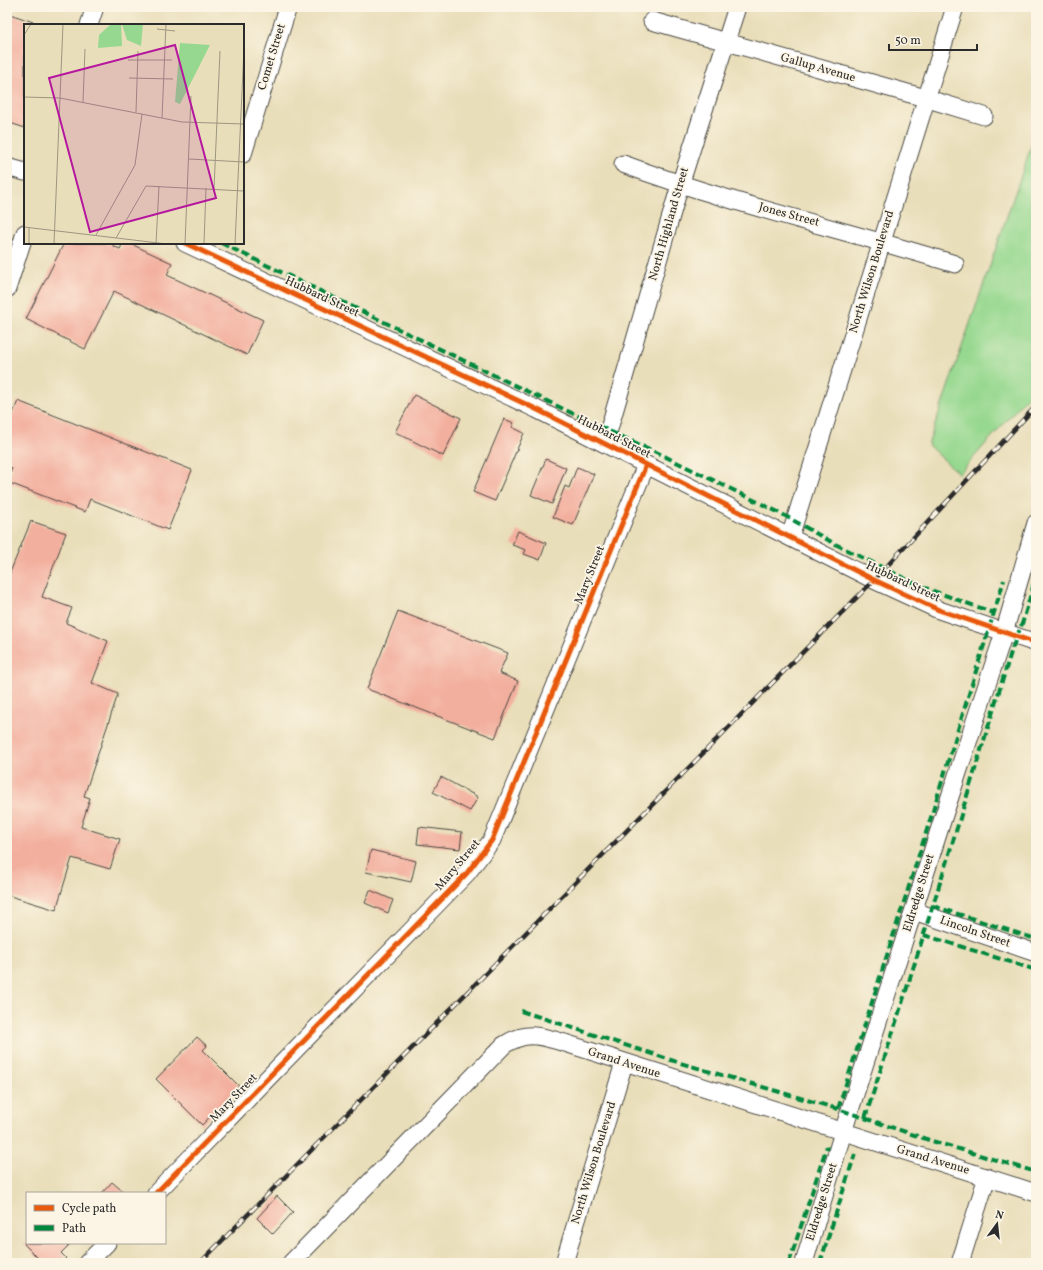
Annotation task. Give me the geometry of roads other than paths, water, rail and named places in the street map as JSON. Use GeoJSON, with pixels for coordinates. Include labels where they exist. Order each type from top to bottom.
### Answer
{"type":"FeatureCollection","features":[{"type":"Feature","properties":{"kind":"street"},"geometry":{"type":"LineString","coordinates":[[89,24],[95,7]]}},
{"type":"Feature","properties":{"kind":"street","name":"Comet Street"},"geometry":{"type":"LineString","coordinates":[[244,151],[288,7]]}},
{"type":"Feature","properties":{"kind":"street","name":"North Highland Street"},"geometry":{"type":"LineString","coordinates":[[605,443],[680,185],[737,7]]}},
{"type":"Feature","properties":{"kind":"street","name":"North Wilson Boulevard"},"geometry":{"type":"LineString","coordinates":[[790,537],[925,98],[955,7]]}},
{"type":"Feature","properties":{"kind":"street","name":"Gallup Avenue"},"geometry":{"type":"LineString","coordinates":[[652,21],[984,116]]}},
{"type":"Feature","properties":{"kind":"street","name":"Jones Street"},"geometry":{"type":"LineString","coordinates":[[623,164],[680,185],[881,241],[955,264]]}},
{"type":"Feature","properties":{"kind":"street"},"geometry":{"type":"LineString","coordinates":[[7,167],[24,172]]}},
{"type":"Feature","properties":{"kind":"street"},"geometry":{"type":"LineString","coordinates":[[7,289],[24,236]]}},
{"type":"Feature","properties":{"kind":"street","name":"Hubbard Street"},"geometry":{"type":"LineString","coordinates":[[190,244],[214,249],[442,364],[605,443],[874,580],[939,610],[1036,643]]}},
{"type":"Feature","properties":{"kind":"street","name":"Mary Street"},"geometry":{"type":"LineString","coordinates":[[157,1192],[438,904],[467,873],[489,845],[503,815],[646,465]]}},
{"type":"Feature","properties":{"kind":"street","name":"Eldredge Street"},"geometry":{"type":"LineString","coordinates":[[804,1263],[843,1132],[943,818],[1004,633],[1036,523]]}},
{"type":"Feature","properties":{"kind":"street","name":"Lincoln Street"},"geometry":{"type":"LineString","coordinates":[[914,911],[1036,953]]}},
{"type":"Feature","properties":{"kind":"street","name":"Grand Avenue"},"geometry":{"type":"LineString","coordinates":[[291,1263],[488,1061],[509,1042],[525,1036],[538,1035],[1036,1193]]}},
{"type":"Feature","properties":{"kind":"street","name":"North Wilson Boulevard"},"geometry":{"type":"LineString","coordinates":[[564,1263],[624,1063]]}},
{"type":"Feature","properties":{"kind":"street"},"geometry":{"type":"LineString","coordinates":[[960,1263],[987,1177]]}},
{"type":"Feature","properties":{"kind":"street"},"geometry":{"type":"LineString","coordinates":[[87,1263],[106,1244]]}},
{"type":"Feature","properties":{"kind":"railway"},"geometry":{"type":"LineString","coordinates":[[200,1263],[874,580],[1036,406]]}}]}
